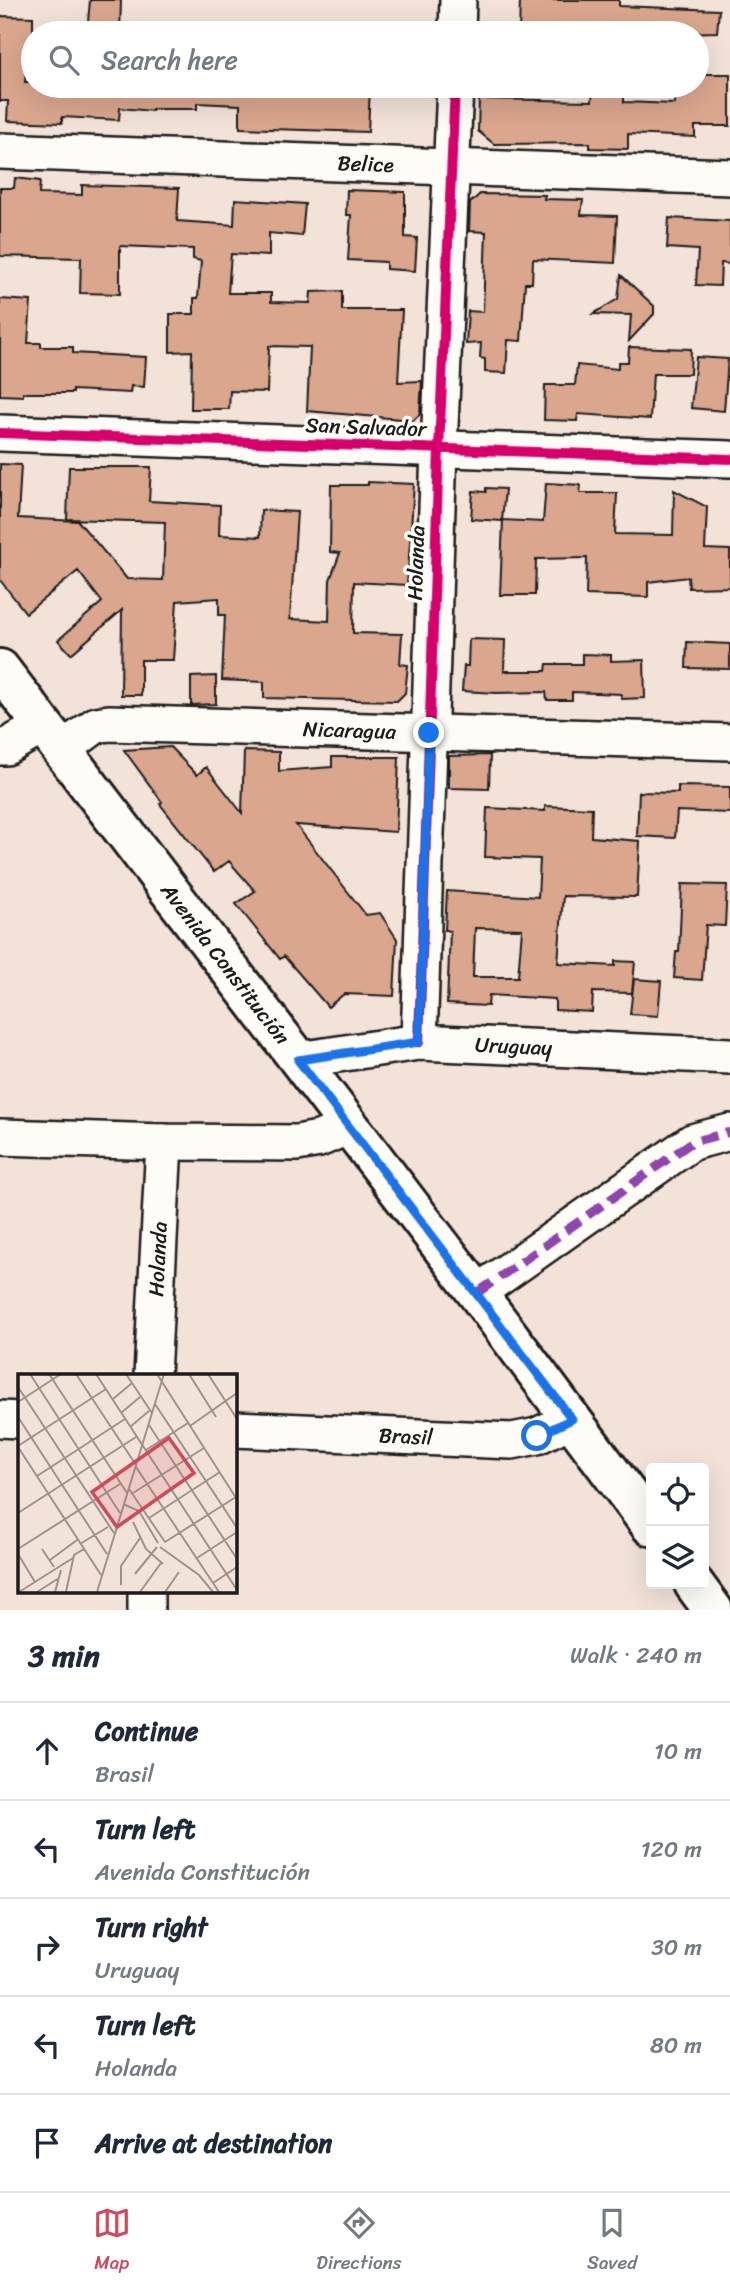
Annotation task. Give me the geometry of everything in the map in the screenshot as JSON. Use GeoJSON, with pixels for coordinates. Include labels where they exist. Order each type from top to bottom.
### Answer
{"type":"FeatureCollection","features":[{"type":"Feature","properties":{"kind":"main road","name":"Avenida Constitución"},"geometry":{"type":"LineString","coordinates":[[0,669],[477,1293],[646,1519]]}},
{"type":"Feature","properties":{"kind":"main road"},"geometry":{"type":"LineString","coordinates":[[698,1589],[713,1610]]}},
{"type":"Feature","properties":{"kind":"street"},"geometry":{"type":"LineString","coordinates":[[457,21],[458,0]]}},
{"type":"Feature","properties":{"kind":"street","name":"Holanda"},"geometry":{"type":"LineString","coordinates":[[419,1042],[439,449],[455,98]]}},
{"type":"Feature","properties":{"kind":"street","name":"Belice"},"geometry":{"type":"LineString","coordinates":[[0,151],[730,177]]}},
{"type":"Feature","properties":{"kind":"street","name":"San Salvador"},"geometry":{"type":"LineString","coordinates":[[0,433],[730,459]]}},
{"type":"Feature","properties":{"kind":"street","name":"Nicaragua"},"geometry":{"type":"LineString","coordinates":[[0,747],[52,738],[109,723],[730,742]]}},
{"type":"Feature","properties":{"kind":"street","name":"Uruguay"},"geometry":{"type":"LineString","coordinates":[[298,1060],[419,1042],[730,1056]]}},
{"type":"Feature","properties":{"kind":"street"},"geometry":{"type":"LineString","coordinates":[[0,1137],[297,1143],[319,1139],[349,1126]]}},
{"type":"Feature","properties":{"kind":"street"},"geometry":{"type":"LineString","coordinates":[[477,1293],[692,1142],[730,1132]]}},
{"type":"Feature","properties":{"kind":"street","name":"Holanda"},"geometry":{"type":"LineString","coordinates":[[152,1374],[164,1142]]}},
{"type":"Feature","properties":{"kind":"street"},"geometry":{"type":"LineString","coordinates":[[0,1419],[18,1420]]}},
{"type":"Feature","properties":{"kind":"street","name":"Brasil"},"geometry":{"type":"LineString","coordinates":[[236,1429],[512,1441],[537,1436],[572,1419]]}},
{"type":"Feature","properties":{"kind":"street"},"geometry":{"type":"LineString","coordinates":[[146,1592],[146,1610]]}},
{"type":"Feature","properties":{"kind":"building"},"geometry":{"type":"Polygon","coordinates":[[[90,0],[121,0],[120,21],[88,21],[90,0]]]}},
{"type":"Feature","properties":{"kind":"building"},"geometry":{"type":"Polygon","coordinates":[[[520,0],[619,0],[619,6],[719,10],[717,32],[709,32],[709,21],[519,21],[520,0]]]}},
{"type":"Feature","properties":{"kind":"building"},"geometry":{"type":"Polygon","coordinates":[[[0,16],[33,17],[33,21],[21,21],[21,98],[369,98],[368,132],[240,128],[240,105],[197,103],[197,109],[152,111],[120,108],[119,120],[62,117],[62,123],[7,121],[8,101],[0,101],[0,16]]]}},
{"type":"Feature","properties":{"kind":"building"},"geometry":{"type":"Polygon","coordinates":[[[709,74],[730,74],[730,126],[695,126],[695,137],[628,134],[628,149],[590,148],[590,143],[494,144],[478,131],[479,99],[592,101],[592,98],[624,98],[624,102],[674,104],[674,98],[709,98],[709,74]]]}},
{"type":"Feature","properties":{"kind":"building"},"geometry":{"type":"Polygon","coordinates":[[[15,178],[40,181],[39,194],[82,195],[82,185],[179,188],[177,221],[234,225],[235,199],[305,204],[302,236],[269,233],[269,256],[231,254],[228,293],[271,293],[271,302],[310,303],[311,292],[342,291],[342,310],[402,310],[398,382],[422,381],[420,414],[412,422],[307,411],[310,347],[269,346],[267,392],[230,391],[229,409],[191,409],[192,351],[170,352],[170,314],[194,314],[201,261],[193,259],[193,249],[120,246],[120,294],[80,293],[81,258],[0,256],[0,188],[14,188],[15,178]]]}},
{"type":"Feature","properties":{"kind":"building"},"geometry":{"type":"Polygon","coordinates":[[[347,190],[405,192],[405,237],[417,238],[415,271],[386,269],[386,262],[348,260],[351,215],[346,215],[347,190]]]}},
{"type":"Feature","properties":{"kind":"building"},"geometry":{"type":"Polygon","coordinates":[[[480,194],[545,195],[544,199],[583,200],[581,215],[617,216],[615,263],[533,259],[532,283],[525,283],[521,341],[508,340],[506,373],[485,372],[485,359],[480,358],[481,343],[466,344],[468,311],[483,312],[486,232],[469,231],[470,203],[480,194]]]}},
{"type":"Feature","properties":{"kind":"building"},"geometry":{"type":"Polygon","coordinates":[[[669,218],[730,221],[730,264],[721,263],[720,286],[696,285],[698,250],[667,248],[669,218]]]}},
{"type":"Feature","properties":{"kind":"building"},"geometry":{"type":"Polygon","coordinates":[[[621,275],[654,306],[654,314],[629,341],[631,315],[593,314],[618,299],[621,275]]]}},
{"type":"Feature","properties":{"kind":"building"},"geometry":{"type":"Polygon","coordinates":[[[0,299],[31,301],[28,343],[41,343],[41,347],[73,347],[73,353],[146,357],[144,387],[131,386],[130,393],[73,390],[73,393],[0,395],[0,299]]]}},
{"type":"Feature","properties":{"kind":"building"},"geometry":{"type":"Polygon","coordinates":[[[629,347],[691,349],[690,374],[653,374],[650,419],[578,414],[577,421],[544,420],[545,385],[575,385],[577,365],[618,369],[618,362],[628,362],[629,347]]]}},
{"type":"Feature","properties":{"kind":"building"},"geometry":{"type":"Polygon","coordinates":[[[696,357],[728,359],[724,411],[691,408],[696,357]]]}},
{"type":"Feature","properties":{"kind":"building"},"geometry":{"type":"Polygon","coordinates":[[[0,464],[21,465],[18,518],[78,521],[127,579],[163,580],[165,522],[67,519],[69,467],[151,467],[149,501],[220,505],[219,535],[260,537],[261,510],[297,512],[290,619],[329,621],[330,580],[340,553],[330,552],[331,485],[368,485],[368,482],[414,484],[407,585],[354,582],[353,633],[402,634],[400,664],[408,665],[405,693],[397,701],[264,698],[264,682],[222,680],[225,615],[219,615],[219,598],[177,601],[173,660],[141,660],[141,695],[121,695],[122,610],[71,654],[58,640],[102,602],[78,571],[26,613],[0,580],[0,464]]]}},
{"type":"Feature","properties":{"kind":"building"},"geometry":{"type":"Polygon","coordinates":[[[546,483],[581,485],[580,493],[617,493],[615,534],[673,535],[674,490],[707,507],[705,549],[730,550],[730,587],[689,588],[688,577],[648,582],[648,597],[586,595],[587,558],[536,559],[535,595],[500,595],[503,520],[543,522],[546,483]]]}},
{"type":"Feature","properties":{"kind":"building"},"geometry":{"type":"Polygon","coordinates":[[[486,488],[505,489],[502,521],[471,519],[473,491],[486,492],[486,488]]]}},
{"type":"Feature","properties":{"kind":"building"},"geometry":{"type":"Polygon","coordinates":[[[469,639],[505,640],[504,671],[546,671],[547,664],[582,664],[582,654],[611,655],[611,661],[644,660],[645,698],[621,699],[621,694],[572,692],[572,700],[547,700],[546,692],[462,691],[464,666],[468,666],[469,639]]]}},
{"type":"Feature","properties":{"kind":"building"},"geometry":{"type":"Polygon","coordinates":[[[687,642],[730,644],[730,669],[686,668],[687,642]]]}},
{"type":"Feature","properties":{"kind":"building"},"geometry":{"type":"Polygon","coordinates":[[[216,676],[216,704],[191,705],[191,677],[216,676]]]}},
{"type":"Feature","properties":{"kind":"building"},"geometry":{"type":"Polygon","coordinates":[[[170,747],[197,775],[206,767],[242,813],[244,751],[279,752],[279,771],[332,767],[332,757],[399,757],[396,832],[296,825],[366,915],[380,913],[397,939],[394,996],[344,994],[328,1007],[284,956],[280,959],[236,904],[255,891],[229,861],[214,872],[160,804],[162,802],[124,750],[170,747]]]}},
{"type":"Feature","properties":{"kind":"building"},"geometry":{"type":"Polygon","coordinates":[[[490,755],[489,789],[449,788],[449,756],[490,755]]]}},
{"type":"Feature","properties":{"kind":"building"},"geometry":{"type":"Polygon","coordinates":[[[678,786],[730,787],[730,813],[677,811],[675,838],[637,836],[639,792],[678,793],[678,786]]]}},
{"type":"Feature","properties":{"kind":"building"},"geometry":{"type":"Polygon","coordinates":[[[545,806],[592,808],[591,837],[640,841],[637,897],[563,896],[558,963],[615,966],[615,961],[635,962],[632,993],[593,992],[592,1012],[555,1010],[555,999],[489,995],[488,1006],[447,1004],[450,931],[445,930],[447,891],[538,897],[540,859],[485,857],[487,808],[545,811],[545,806]],[[475,928],[473,977],[518,977],[522,929],[475,928]]]}},
{"type":"Feature","properties":{"kind":"building"},"geometry":{"type":"Polygon","coordinates":[[[682,884],[727,885],[725,926],[706,925],[702,980],[674,978],[676,952],[679,952],[682,884]]]}},
{"type":"Feature","properties":{"kind":"building"},"geometry":{"type":"Polygon","coordinates":[[[634,979],[661,981],[658,1016],[630,1014],[634,979]]]}},
{"type":"Feature","properties":{"kind":"marked path"},"geometry":{"type":"LineString","coordinates":[[477,1293],[692,1142],[730,1132]]}},
{"type":"Feature","properties":{"kind":"cycle path"},"geometry":{"type":"LineString","coordinates":[[419,1042],[439,449],[454,98]]}},
{"type":"Feature","properties":{"kind":"cycle path"},"geometry":{"type":"LineString","coordinates":[[0,433],[730,459]]}},
{"type":"Feature","properties":{"kind":"route"},"geometry":{"type":"LineString","coordinates":[[429,733],[419,1042],[298,1060],[572,1419],[537,1436]]}}]}
